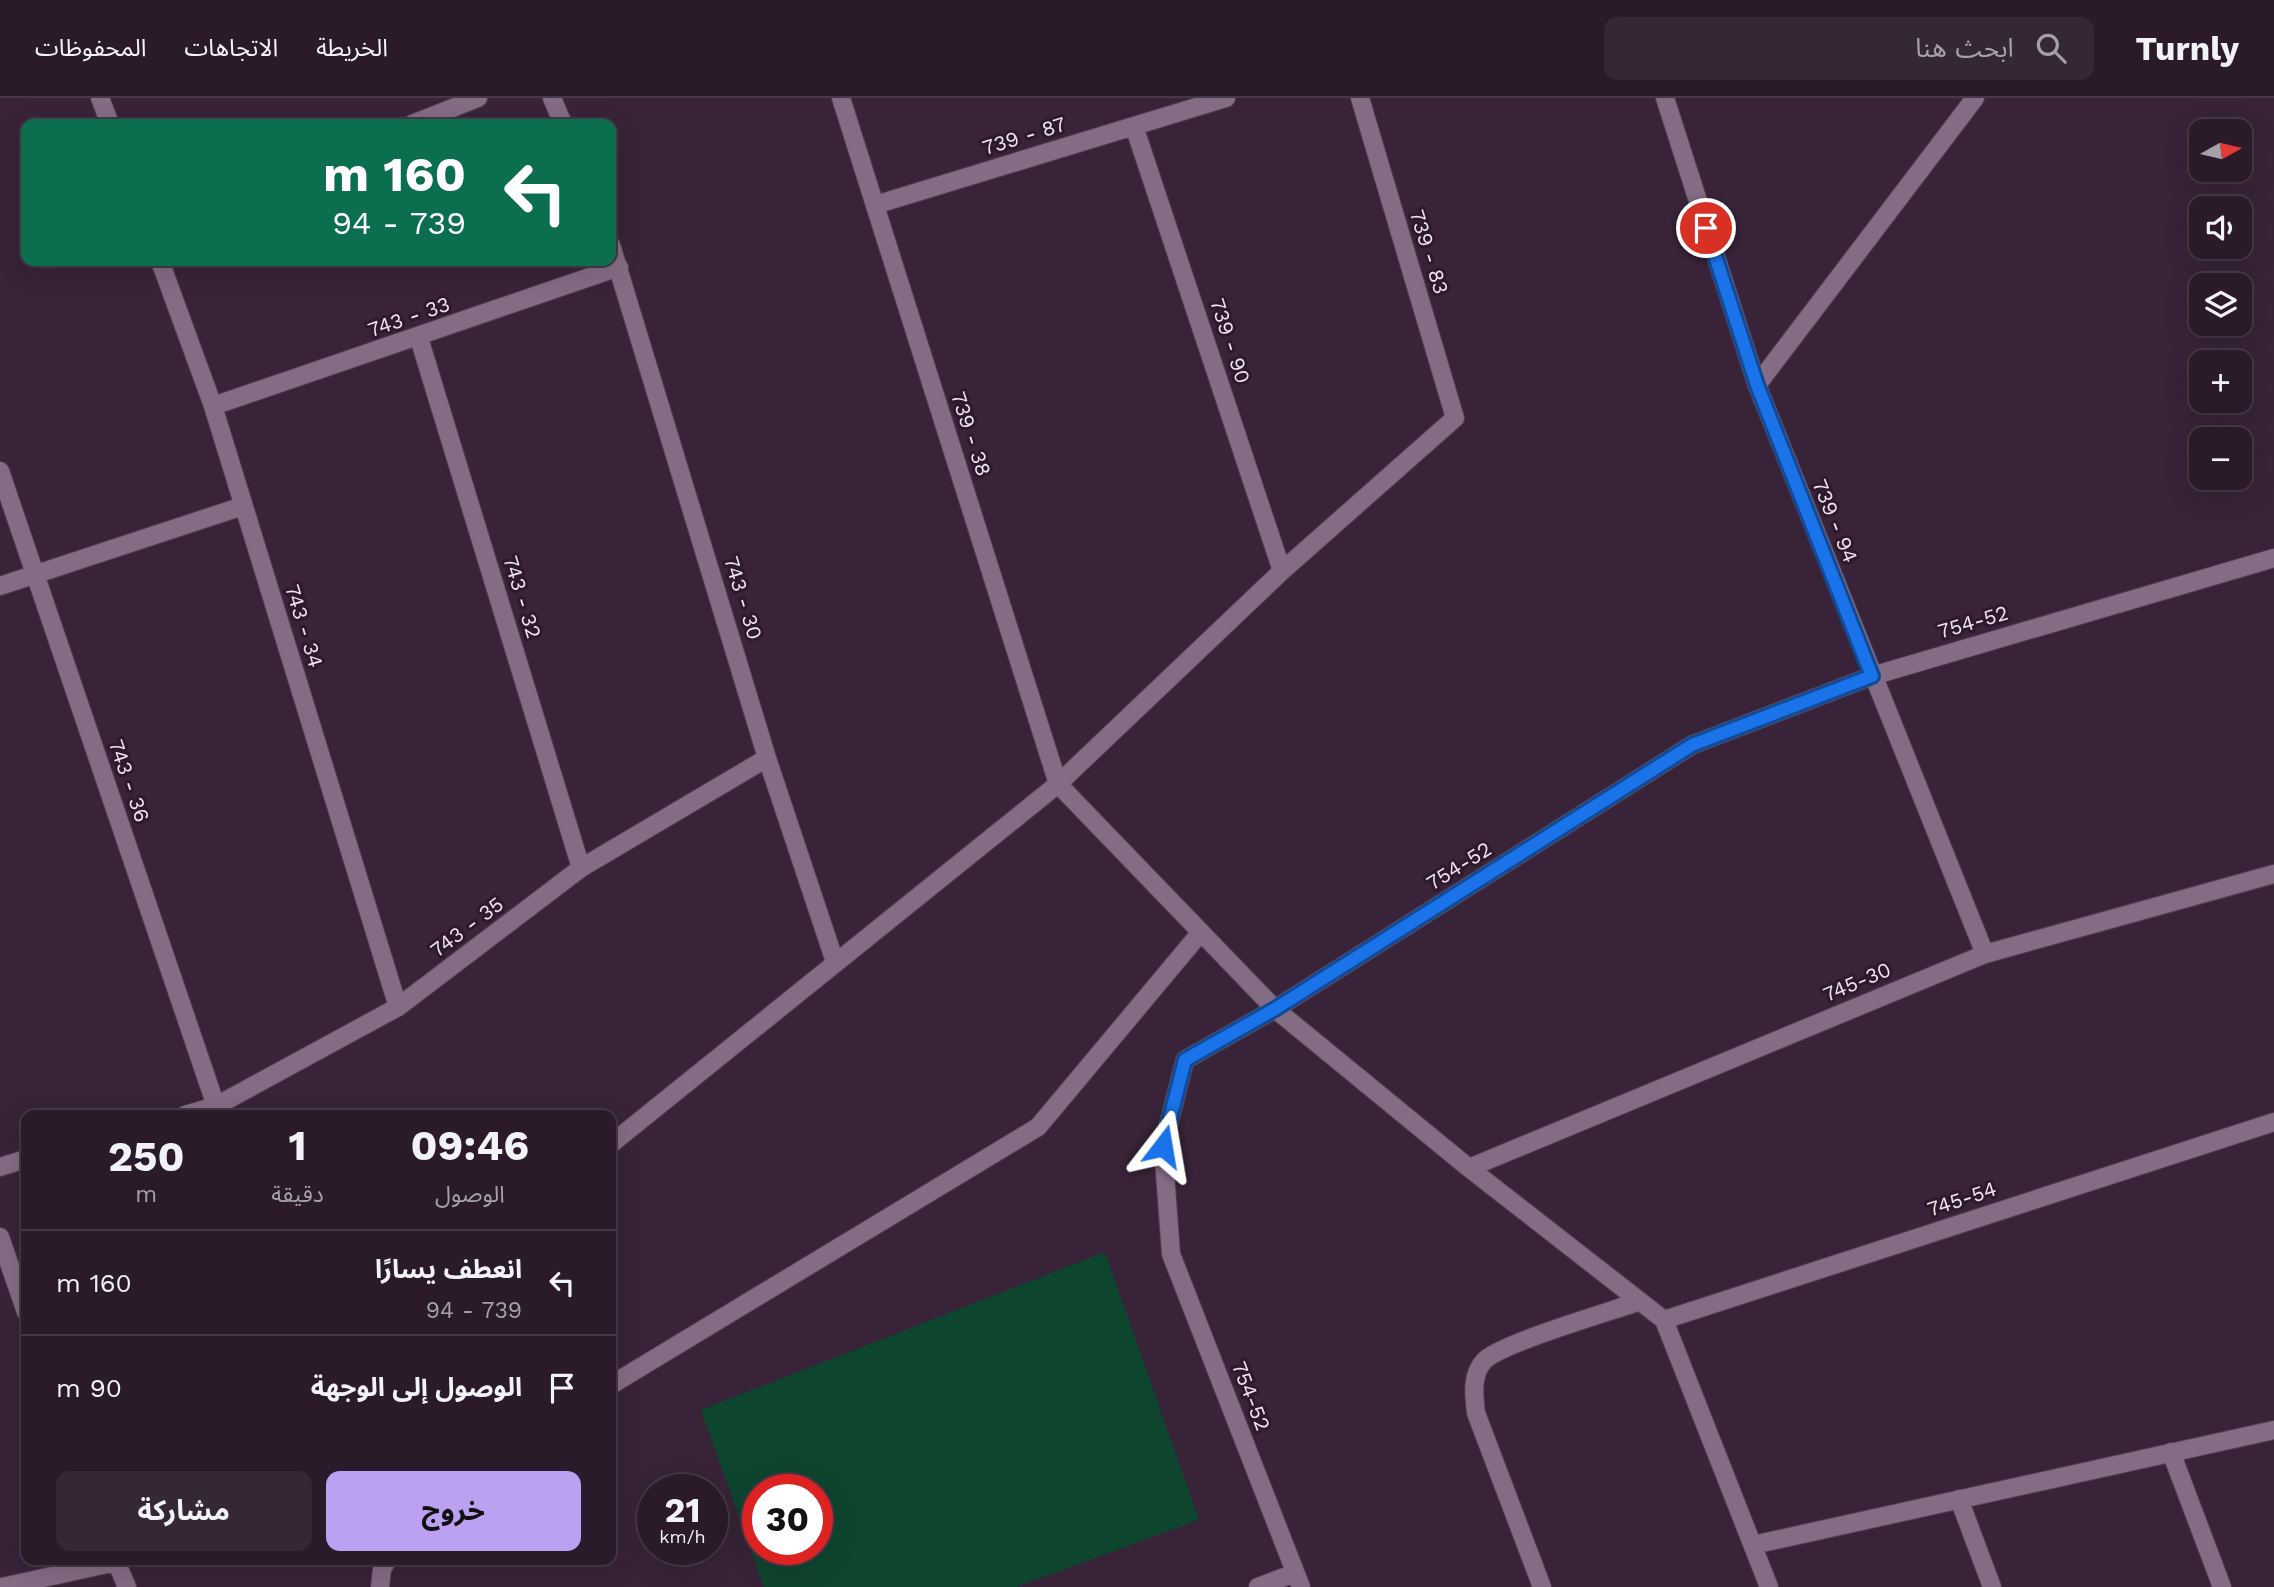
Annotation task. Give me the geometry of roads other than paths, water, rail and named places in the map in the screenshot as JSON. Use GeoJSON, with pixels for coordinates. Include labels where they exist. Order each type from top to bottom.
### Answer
{"type":"FeatureCollection","features":[{"type":"Feature","properties":{"kind":"street"},"geometry":{"type":"LineString","coordinates":[[100,98],[108,119]]}},
{"type":"Feature","properties":{"kind":"street"},"geometry":{"type":"LineString","coordinates":[[425,119],[478,98]]}},
{"type":"Feature","properties":{"kind":"street"},"geometry":{"type":"LineString","coordinates":[[552,98],[560,119]]}},
{"type":"Feature","properties":{"kind":"street","name":"739 - 38"},"geometry":{"type":"LineString","coordinates":[[841,98],[1058,784]]}},
{"type":"Feature","properties":{"kind":"street","name":"739 - 87"},"geometry":{"type":"LineString","coordinates":[[875,205],[1226,98]]}},
{"type":"Feature","properties":{"kind":"street","name":"739 - 83"},"geometry":{"type":"LineString","coordinates":[[1282,571],[1455,418],[1360,98]]}},
{"type":"Feature","properties":{"kind":"street","name":"739 - 94"},"geometry":{"type":"LineString","coordinates":[[1665,98],[1757,385],[1985,954]]}},
{"type":"Feature","properties":{"kind":"street"},"geometry":{"type":"LineString","coordinates":[[1757,385],[1971,100]]}},
{"type":"Feature","properties":{"kind":"street","name":"739 - 90"},"geometry":{"type":"LineString","coordinates":[[1134,126],[1282,571]]}},
{"type":"Feature","properties":{"kind":"street","name":"743 - 30"},"geometry":{"type":"LineString","coordinates":[[616,259],[767,758],[835,962]]}},
{"type":"Feature","properties":{"kind":"street","name":"743 - 34"},"geometry":{"type":"LineString","coordinates":[[162,266],[213,407],[398,1007]]}},
{"type":"Feature","properties":{"kind":"street","name":"743 - 33"},"geometry":{"type":"LineString","coordinates":[[213,407],[619,267]]}},
{"type":"Feature","properties":{"kind":"street","name":"743 - 32"},"geometry":{"type":"LineString","coordinates":[[419,338],[581,869]]}},
{"type":"Feature","properties":{"kind":"street","name":"743 - 36"},"geometry":{"type":"LineString","coordinates":[[0,471],[216,1106]]}},
{"type":"Feature","properties":{"kind":"street"},"geometry":{"type":"LineString","coordinates":[[0,586],[243,506]]}},
{"type":"Feature","properties":{"kind":"street","name":"754-52"},"geometry":{"type":"LineString","coordinates":[[1298,1580],[1171,1254],[1163,1146],[1185,1060],[1275,1009],[1692,745],[1872,676],[2274,558]]}},
{"type":"Feature","properties":{"kind":"street"},"geometry":{"type":"LineString","coordinates":[[616,1140],[1058,784],[1282,571]]}},
{"type":"Feature","properties":{"kind":"street","name":"743 - 35"},"geometry":{"type":"LineString","coordinates":[[202,1110],[216,1106],[398,1007],[581,869],[767,758]]}},
{"type":"Feature","properties":{"kind":"street"},"geometry":{"type":"LineString","coordinates":[[1058,784],[1275,1009],[1469,1168],[1664,1320],[1769,1587]]}},
{"type":"Feature","properties":{"kind":"street","name":"745-30"},"geometry":{"type":"LineString","coordinates":[[1469,1168],[1985,954],[2274,874]]}},
{"type":"Feature","properties":{"kind":"street"},"geometry":{"type":"LineString","coordinates":[[616,1382],[1038,1127],[1201,932]]}},
{"type":"Feature","properties":{"kind":"street","name":"745-54"},"geometry":{"type":"LineString","coordinates":[[1664,1320],[2274,1122]]}},
{"type":"Feature","properties":{"kind":"street"},"geometry":{"type":"LineString","coordinates":[[0,1167],[21,1161]]}},
{"type":"Feature","properties":{"kind":"street"},"geometry":{"type":"LineString","coordinates":[[0,1237],[21,1298]]}},
{"type":"Feature","properties":{"kind":"street"},"geometry":{"type":"LineString","coordinates":[[1542,1587],[1475,1413],[1473,1387],[1483,1362],[1505,1348],[1640,1301]]}},
{"type":"Feature","properties":{"kind":"street"},"geometry":{"type":"LineString","coordinates":[[1753,1545],[2274,1430]]}},
{"type":"Feature","properties":{"kind":"street"},"geometry":{"type":"LineString","coordinates":[[2171,1452],[2222,1587]]}},
{"type":"Feature","properties":{"kind":"street"},"geometry":{"type":"LineString","coordinates":[[1959,1499],[1992,1587]]}},
{"type":"Feature","properties":{"kind":"street"},"geometry":{"type":"LineString","coordinates":[[2,1587],[98,1565]]}},
{"type":"Feature","properties":{"kind":"street"},"geometry":{"type":"LineString","coordinates":[[117,1565],[127,1587]]}},
{"type":"Feature","properties":{"kind":"street"},"geometry":{"type":"LineString","coordinates":[[380,1587],[384,1565]]}},
{"type":"Feature","properties":{"kind":"street"},"geometry":{"type":"LineString","coordinates":[[1258,1587],[1298,1580]]}}]}
